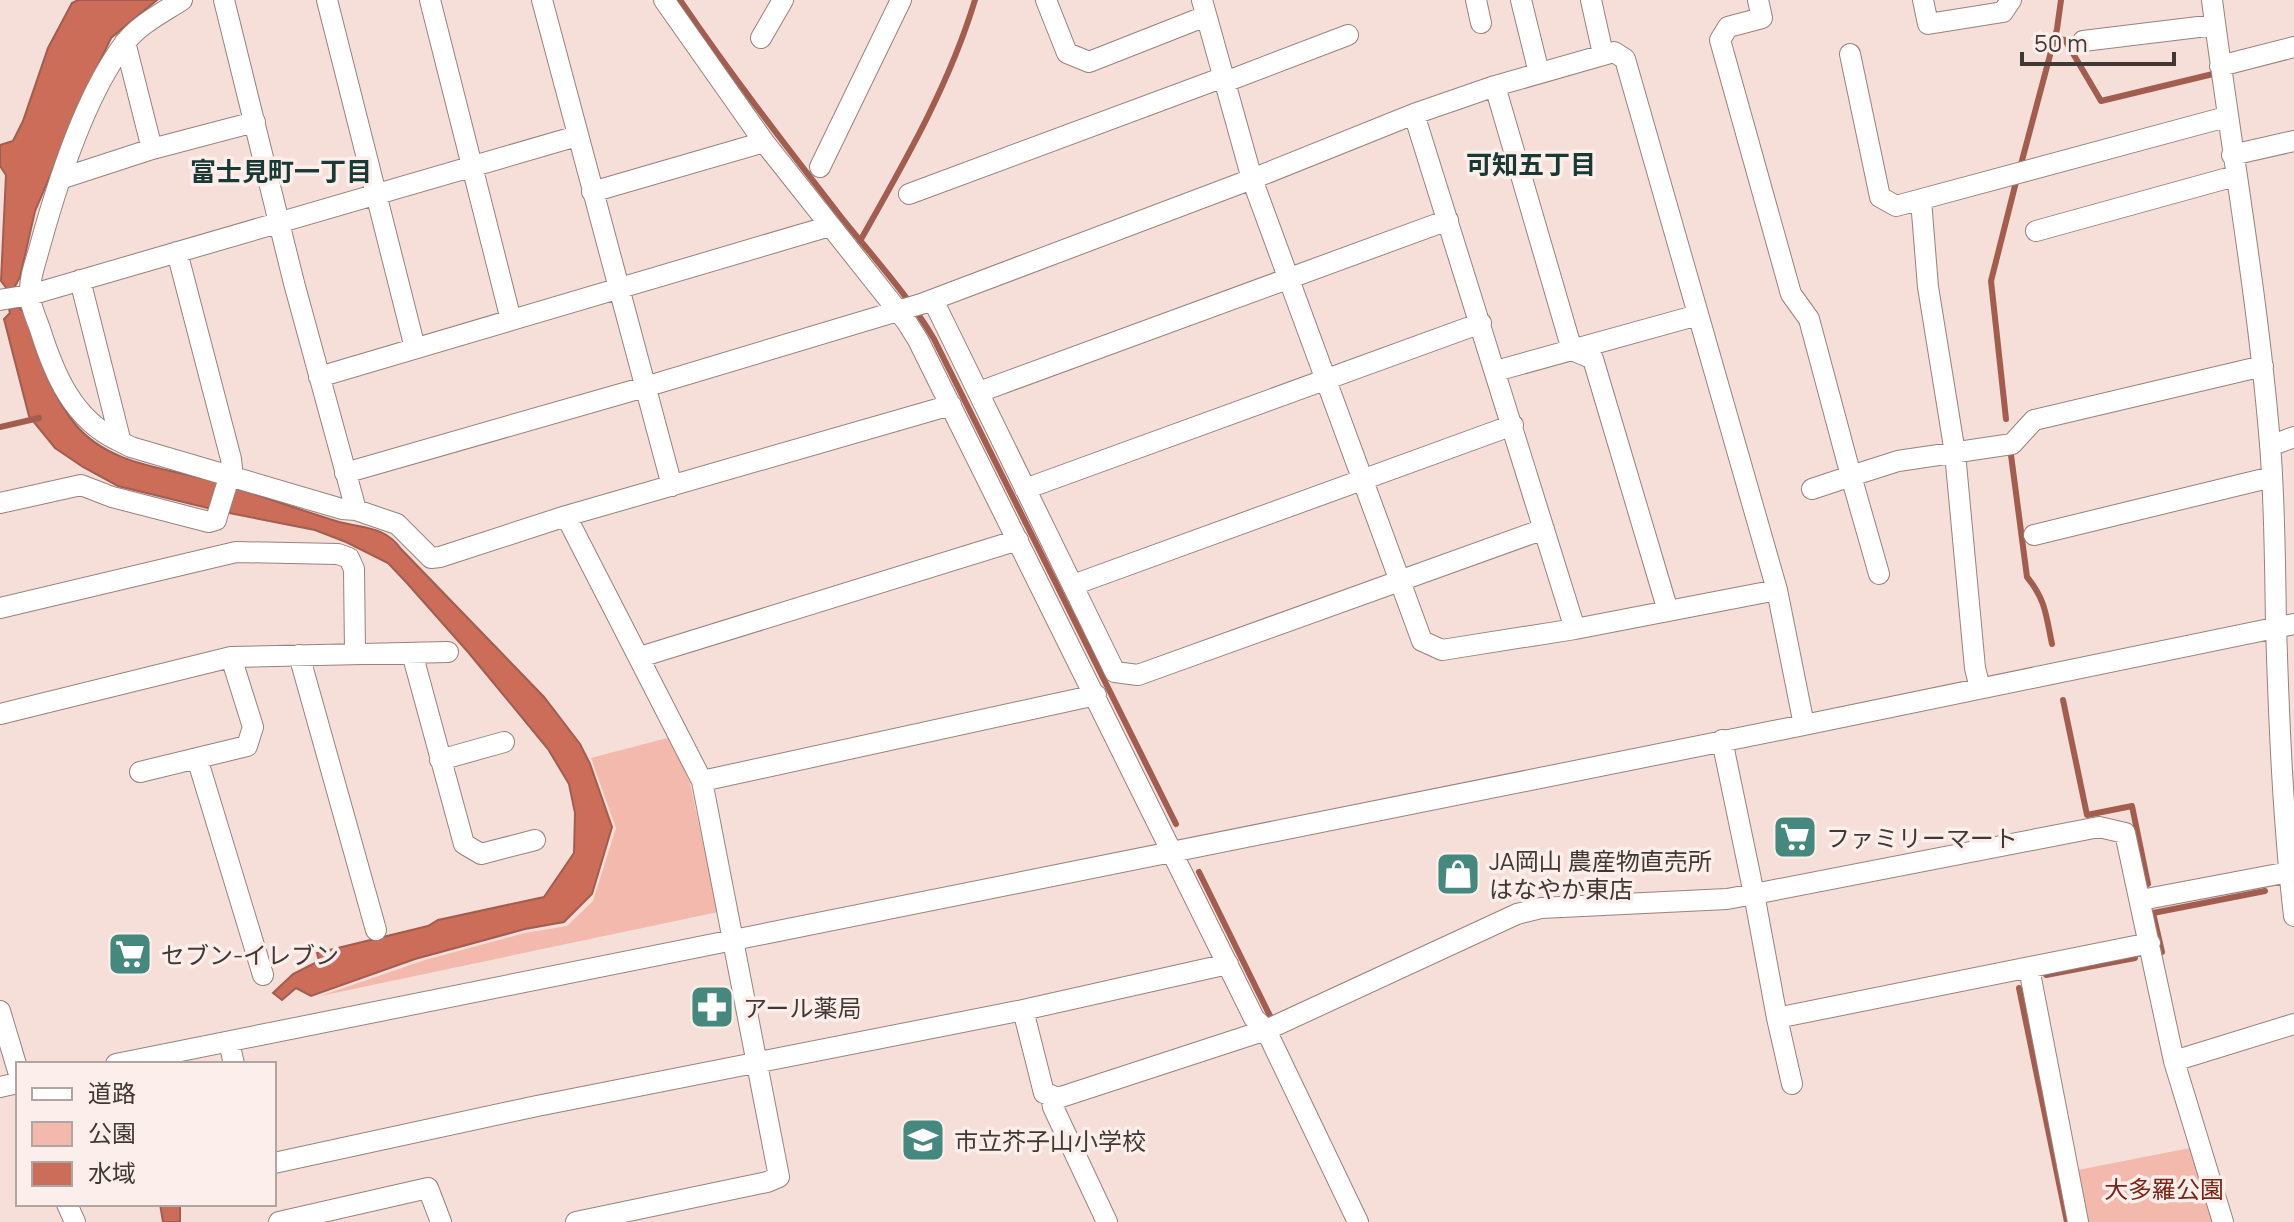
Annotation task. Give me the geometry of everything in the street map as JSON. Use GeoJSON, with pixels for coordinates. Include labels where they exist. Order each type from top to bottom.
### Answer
{"type":"FeatureCollection","features":[{"type":"Feature","properties":{"kind":"street"},"geometry":{"type":"LineString","coordinates":[[14,298],[30,282],[49,211],[70,151],[101,80],[125,42],[182,0]]}},
{"type":"Feature","properties":{"kind":"street"},"geometry":{"type":"LineString","coordinates":[[224,0],[319,377],[356,510]]}},
{"type":"Feature","properties":{"kind":"street"},"geometry":{"type":"LineString","coordinates":[[327,0],[415,348]]}},
{"type":"Feature","properties":{"kind":"street"},"geometry":{"type":"LineString","coordinates":[[430,0],[511,320]]}},
{"type":"Feature","properties":{"kind":"street"},"geometry":{"type":"LineString","coordinates":[[542,0],[672,486]]}},
{"type":"Feature","properties":{"kind":"street"},"geometry":{"type":"LineString","coordinates":[[664,0],[764,142],[830,226],[915,306],[979,392],[1115,672],[1138,675],[1544,529]]}},
{"type":"Feature","properties":{"kind":"street"},"geometry":{"type":"LineString","coordinates":[[761,38],[783,0]]}},
{"type":"Feature","properties":{"kind":"street"},"geometry":{"type":"LineString","coordinates":[[820,167],[901,0]]}},
{"type":"Feature","properties":{"kind":"street"},"geometry":{"type":"LineString","coordinates":[[1046,0],[1067,53],[1089,62],[1208,6],[1224,80],[1252,179],[1422,641],[1442,650],[1575,629],[1777,590]]}},
{"type":"Feature","properties":{"kind":"street"},"geometry":{"type":"LineString","coordinates":[[1476,0],[1481,23]]}},
{"type":"Feature","properties":{"kind":"street"},"geometry":{"type":"LineString","coordinates":[[1521,0],[1539,73]]}},
{"type":"Feature","properties":{"kind":"street"},"geometry":{"type":"LineString","coordinates":[[1591,0],[1603,54]]}},
{"type":"Feature","properties":{"kind":"street"},"geometry":{"type":"LineString","coordinates":[[1758,0],[1762,18],[1728,27],[1720,40],[1791,294],[1809,319],[1879,574]]}},
{"type":"Feature","properties":{"kind":"street"},"geometry":{"type":"LineString","coordinates":[[1923,0],[1928,24],[2003,12],[2011,0]]}},
{"type":"Feature","properties":{"kind":"street"},"geometry":{"type":"LineString","coordinates":[[2212,0],[2263,366],[2285,626],[2289,872],[2294,916]]}},
{"type":"Feature","properties":{"kind":"street"},"geometry":{"type":"LineString","coordinates":[[2083,41],[2215,25]]}},
{"type":"Feature","properties":{"kind":"street"},"geometry":{"type":"LineString","coordinates":[[909,194],[1348,35]]}},
{"type":"Feature","properties":{"kind":"street"},"geometry":{"type":"LineString","coordinates":[[125,42],[152,149]]}},
{"type":"Feature","properties":{"kind":"street"},"geometry":{"type":"LineString","coordinates":[[2220,66],[2294,47]]}},
{"type":"Feature","properties":{"kind":"street"},"geometry":{"type":"LineString","coordinates":[[345,473],[915,306],[1252,179],[1414,114],[1495,86],[1614,52],[1625,59],[1777,590],[1804,725]]}},
{"type":"Feature","properties":{"kind":"street"},"geometry":{"type":"LineString","coordinates":[[1850,54],[1880,197],[1896,206],[2226,117]]}},
{"type":"Feature","properties":{"kind":"street"},"geometry":{"type":"LineString","coordinates":[[1495,86],[1572,350]]}},
{"type":"Feature","properties":{"kind":"street"},"geometry":{"type":"LineString","coordinates":[[1414,114],[1575,629]]}},
{"type":"Feature","properties":{"kind":"street"},"geometry":{"type":"LineString","coordinates":[[63,178],[152,149],[255,122]]}},
{"type":"Feature","properties":{"kind":"street"},"geometry":{"type":"LineString","coordinates":[[14,298],[577,136]]}},
{"type":"Feature","properties":{"kind":"street"},"geometry":{"type":"LineString","coordinates":[[2232,155],[2294,141]]}},
{"type":"Feature","properties":{"kind":"street"},"geometry":{"type":"LineString","coordinates":[[592,192],[764,142]]}},
{"type":"Feature","properties":{"kind":"street"},"geometry":{"type":"LineString","coordinates":[[2036,231],[2235,176]]}},
{"type":"Feature","properties":{"kind":"street"},"geometry":{"type":"LineString","coordinates":[[1921,200],[1928,287],[1955,453],[1975,668],[1980,688]]}},
{"type":"Feature","properties":{"kind":"street"},"geometry":{"type":"LineString","coordinates":[[979,392],[1448,220]]}},
{"type":"Feature","properties":{"kind":"street"},"geometry":{"type":"LineString","coordinates":[[319,377],[830,226]]}},
{"type":"Feature","properties":{"kind":"street"},"geometry":{"type":"LineString","coordinates":[[177,252],[231,459],[228,479],[214,517],[217,556]]}},
{"type":"Feature","properties":{"kind":"street"},"geometry":{"type":"LineString","coordinates":[[80,280],[119,435],[117,440]]}},
{"type":"Feature","properties":{"kind":"street"},"geometry":{"type":"LineString","coordinates":[[14,298],[71,401],[84,418],[102,433],[131,447],[228,479],[356,510],[397,524],[431,558],[951,405]]}},
{"type":"Feature","properties":{"kind":"street"},"geometry":{"type":"LineString","coordinates":[[915,306],[906,321],[1096,695],[1254,1018],[1272,1027],[1358,1222]]}},
{"type":"Feature","properties":{"kind":"street"},"geometry":{"type":"LineString","coordinates":[[1496,371],[1698,315]]}},
{"type":"Feature","properties":{"kind":"street"},"geometry":{"type":"LineString","coordinates":[[1025,489],[1481,323]]}},
{"type":"Feature","properties":{"kind":"street"},"geometry":{"type":"LineString","coordinates":[[1572,350],[1593,359],[1668,611]]}},
{"type":"Feature","properties":{"kind":"street"},"geometry":{"type":"LineString","coordinates":[[1812,489],[1898,461],[2012,444],[2034,420],[2263,366]]}},
{"type":"Feature","properties":{"kind":"street"},"geometry":{"type":"LineString","coordinates":[[1073,585],[1513,425]]}},
{"type":"Feature","properties":{"kind":"street"},"geometry":{"type":"LineString","coordinates":[[2270,446],[2294,437]]}},
{"type":"Feature","properties":{"kind":"street"},"geometry":{"type":"LineString","coordinates":[[2034,535],[2272,477]]}},
{"type":"Feature","properties":{"kind":"street"},"geometry":{"type":"LineString","coordinates":[[0,503],[81,485],[112,497],[214,517]]}},
{"type":"Feature","properties":{"kind":"street"},"geometry":{"type":"LineString","coordinates":[[566,516],[702,781],[779,1177],[576,1222]]}},
{"type":"Feature","properties":{"kind":"street"},"geometry":{"type":"LineString","coordinates":[[640,657],[1018,540]]}},
{"type":"Feature","properties":{"kind":"street"},"geometry":{"type":"LineString","coordinates":[[0,608],[217,556],[255,551],[338,554],[349,558],[354,569],[355,652]]}},
{"type":"Feature","properties":{"kind":"street"},"geometry":{"type":"LineString","coordinates":[[126,1062],[2285,626]]}},
{"type":"Feature","properties":{"kind":"street"},"geometry":{"type":"LineString","coordinates":[[0,714],[231,657],[448,652]]}},
{"type":"Feature","properties":{"kind":"street"},"geometry":{"type":"LineString","coordinates":[[412,653],[464,844],[481,854],[535,840]]}},
{"type":"Feature","properties":{"kind":"street"},"geometry":{"type":"LineString","coordinates":[[299,655],[376,930]]}},
{"type":"Feature","properties":{"kind":"street"},"geometry":{"type":"LineString","coordinates":[[140,772],[247,746],[253,727],[231,657]]}},
{"type":"Feature","properties":{"kind":"street"},"geometry":{"type":"LineString","coordinates":[[702,781],[1096,695]]}},
{"type":"Feature","properties":{"kind":"street"},"geometry":{"type":"LineString","coordinates":[[1722,740],[1792,1084]]}},
{"type":"Feature","properties":{"kind":"street"},"geometry":{"type":"LineString","coordinates":[[440,760],[504,742]]}},
{"type":"Feature","properties":{"kind":"street"},"geometry":{"type":"LineString","coordinates":[[197,758],[263,975]]}},
{"type":"Feature","properties":{"kind":"street"},"geometry":{"type":"LineString","coordinates":[[1023,1010],[1044,1093],[1058,1098],[1272,1027],[1517,914],[1541,908],[1727,899],[2099,827],[2125,833],[2174,1061],[2223,1222]]}},
{"type":"Feature","properties":{"kind":"street"},"geometry":{"type":"LineString","coordinates":[[2141,900],[2289,872]]}},
{"type":"Feature","properties":{"kind":"street"},"geometry":{"type":"LineString","coordinates":[[1777,1018],[2150,943]]}},
{"type":"Feature","properties":{"kind":"street"},"geometry":{"type":"LineString","coordinates":[[276,1163],[537,1106],[1023,1010],[1228,964]]}},
{"type":"Feature","properties":{"kind":"street"},"geometry":{"type":"LineString","coordinates":[[2029,968],[2078,1222]]}},
{"type":"Feature","properties":{"kind":"street"},"geometry":{"type":"LineString","coordinates":[[0,1011],[16,1064]]}},
{"type":"Feature","properties":{"kind":"street"},"geometry":{"type":"LineString","coordinates":[[2174,1061],[2294,1024]]}},
{"type":"Feature","properties":{"kind":"street"},"geometry":{"type":"LineString","coordinates":[[229,1042],[234,1062]]}},
{"type":"Feature","properties":{"kind":"street"},"geometry":{"type":"LineString","coordinates":[[1051,1095],[1053,1107],[1107,1222]]}},
{"type":"Feature","properties":{"kind":"street"},"geometry":{"type":"LineString","coordinates":[[279,1222],[428,1188],[441,1222]]}},
{"type":"Feature","properties":{"kind":"green space"},"geometry":{"type":"Polygon","coordinates":[[[671,737],[690,783],[718,912],[320,996],[425,960],[525,933],[567,926],[593,901],[616,828],[591,758],[671,737]]]}},
{"type":"Feature","properties":{"kind":"green space","name":"大多羅公園"},"geometry":{"type":"Polygon","coordinates":[[[2190,1148],[2213,1222],[2088,1222],[2078,1170],[2190,1148]]]}},
{"type":"Feature","properties":{"kind":"water"},"geometry":{"type":"Polygon","coordinates":[[[78,0],[157,0],[111,38],[35,211],[20,277],[14,288],[7,289],[1,281],[6,175],[0,166],[0,145],[13,141],[48,48],[72,3],[78,0]]]}},
{"type":"Feature","properties":{"kind":"water"},"geometry":{"type":"Polygon","coordinates":[[[18,307],[25,313],[39,357],[58,399],[89,438],[123,458],[220,483],[380,532],[394,541],[544,697],[580,744],[612,827],[592,894],[564,922],[525,929],[415,959],[311,996],[296,988],[282,1000],[273,993],[293,974],[319,961],[317,953],[428,926],[438,920],[544,897],[574,853],[575,813],[569,784],[548,749],[468,652],[388,563],[315,530],[118,486],[55,448],[29,416],[4,319],[10,313],[9,309],[18,307]]]}},
{"type":"Feature","properties":{"kind":"water"},"geometry":{"type":"Polygon","coordinates":[[[160,1206],[180,1206],[180,1222],[163,1222],[160,1206]]]}},
{"type":"Feature","properties":{"kind":"waterway"},"geometry":{"type":"LineString","coordinates":[[680,0],[759,110],[902,292],[934,339],[1176,824]]}},
{"type":"Feature","properties":{"kind":"waterway"},"geometry":{"type":"LineString","coordinates":[[860,241],[939,93],[975,0]]}},
{"type":"Feature","properties":{"kind":"waterway"},"geometry":{"type":"LineString","coordinates":[[2020,168],[2057,29],[2061,0]]}},
{"type":"Feature","properties":{"kind":"waterway"},"geometry":{"type":"LineString","coordinates":[[2055,38],[2065,40],[2101,101],[2213,74]]}},
{"type":"Feature","properties":{"kind":"waterway"},"geometry":{"type":"LineString","coordinates":[[2006,419],[1991,281],[2017,178]]}},
{"type":"Feature","properties":{"kind":"waterway"},"geometry":{"type":"LineString","coordinates":[[0,427],[39,418]]}},
{"type":"Feature","properties":{"kind":"waterway"},"geometry":{"type":"LineString","coordinates":[[2011,455],[2027,577],[2042,601],[2052,644]]}},
{"type":"Feature","properties":{"kind":"waterway"},"geometry":{"type":"LineString","coordinates":[[2063,700],[2087,815],[2132,806],[2148,884]]}},
{"type":"Feature","properties":{"kind":"waterway"},"geometry":{"type":"LineString","coordinates":[[1199,872],[1274,1024]]}},
{"type":"Feature","properties":{"kind":"waterway"},"geometry":{"type":"LineString","coordinates":[[2159,952],[2162,952],[2153,913],[2265,891]]}},
{"type":"Feature","properties":{"kind":"waterway"},"geometry":{"type":"LineString","coordinates":[[2046,975],[2135,958]]}},
{"type":"Feature","properties":{"kind":"waterway"},"geometry":{"type":"LineString","coordinates":[[2019,988],[2067,1222]]}},
{"type":"Feature","properties":{"kind":"place","name":"ファミリーマート"},"geometry":{"type":"Point","coordinates":[1795,837]}},
{"type":"Feature","properties":{"kind":"place","name":"JA岡山 農産物直売所 はなやか東店"},"geometry":{"type":"Point","coordinates":[1458,874]}},
{"type":"Feature","properties":{"kind":"place","name":"セブン-イレブン"},"geometry":{"type":"Point","coordinates":[130,954]}},
{"type":"Feature","properties":{"kind":"place","name":"アール薬局"},"geometry":{"type":"Point","coordinates":[712,1007]}},
{"type":"Feature","properties":{"kind":"place","name":"市立芥子山小学校"},"geometry":{"type":"Point","coordinates":[923,1140]}},
{"type":"Feature","properties":{"kind":"district","name":"可知五丁目"},"geometry":{"type":"Point","coordinates":[1531,164]}},
{"type":"Feature","properties":{"kind":"district","name":"富士見町一丁目"},"geometry":{"type":"Point","coordinates":[281,171]}}]}
